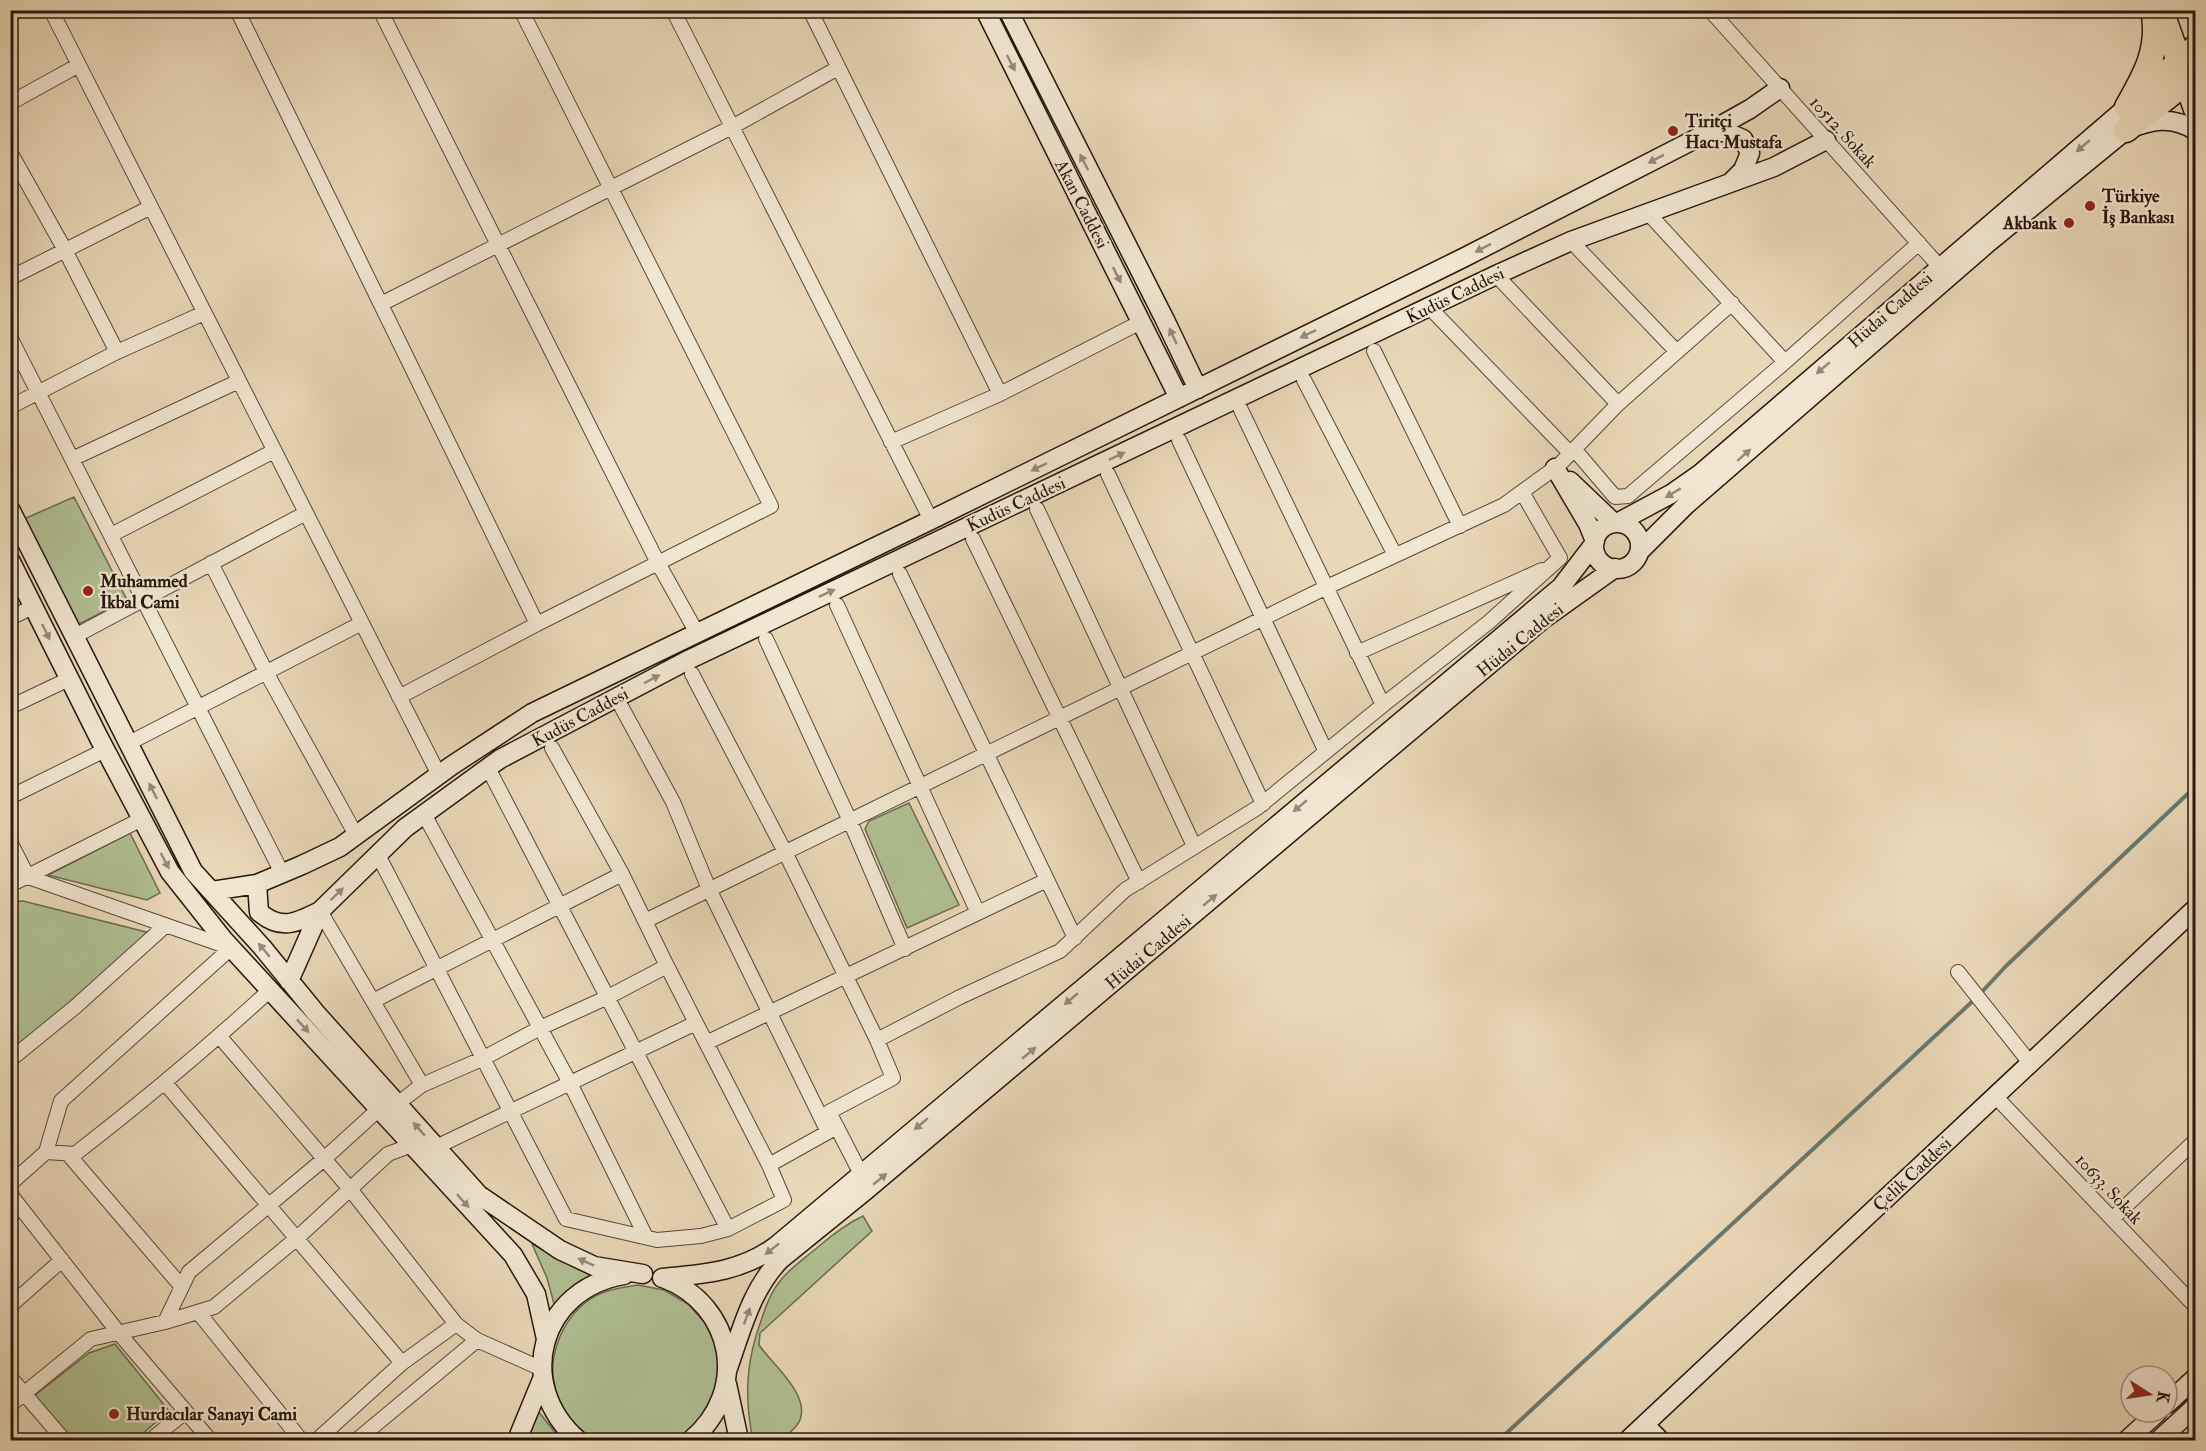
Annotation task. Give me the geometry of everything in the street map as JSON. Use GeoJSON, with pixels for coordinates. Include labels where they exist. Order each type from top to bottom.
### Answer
{"type":"FeatureCollection","features":[{"type":"Feature","properties":{"kind":"highway"},"geometry":{"type":"LineString","coordinates":[[2126,119],[2153,54],[2156,37],[2153,10]]}},
{"type":"Feature","properties":{"kind":"highway"},"geometry":{"type":"LineString","coordinates":[[2162,10],[2189,66],[2196,108]]}},
{"type":"Feature","properties":{"kind":"highway"},"geometry":{"type":"LineString","coordinates":[[2126,119],[2189,66]]}},
{"type":"Feature","properties":{"kind":"street"},"geometry":{"type":"LineString","coordinates":[[51,10],[439,775]]}},
{"type":"Feature","properties":{"kind":"street"},"geometry":{"type":"LineString","coordinates":[[237,10],[537,624]]}},
{"type":"Feature","properties":{"kind":"street"},"geometry":{"type":"LineString","coordinates":[[380,10],[658,563],[697,633]]}},
{"type":"Feature","properties":{"kind":"street"},"geometry":{"type":"LineString","coordinates":[[399,697],[537,624],[771,506],[521,10]]}},
{"type":"Feature","properties":{"kind":"street"},"geometry":{"type":"LineString","coordinates":[[673,10],[931,520]]}},
{"type":"Feature","properties":{"kind":"street"},"geometry":{"type":"LineString","coordinates":[[810,10],[1000,394]]}},
{"type":"Feature","properties":{"kind":"street","name":"Akan Caddesi"},"geometry":{"type":"LineString","coordinates":[[985,10],[1179,398]]}},
{"type":"Feature","properties":{"kind":"street","name":"Akan Caddesi"},"geometry":{"type":"LineString","coordinates":[[1008,10],[1198,389]]}},
{"type":"Feature","properties":{"kind":"street","name":"10512. Sokak"},"geometry":{"type":"LineString","coordinates":[[1710,10],[1944,272]]}},
{"type":"Feature","properties":{"kind":"street"},"geometry":{"type":"LineString","coordinates":[[10,103],[79,65]]}},
{"type":"Feature","properties":{"kind":"street"},"geometry":{"type":"LineString","coordinates":[[381,304],[732,127],[838,68]]}},
{"type":"Feature","properties":{"kind":"street","name":"Kudüs Caddesi"},"geometry":{"type":"LineString","coordinates":[[212,891],[257,884],[340,847],[439,775],[532,713],[931,520],[1473,253],[1709,132],[1750,109],[1780,88]]}},
{"type":"Feature","properties":{"kind":"street"},"geometry":{"type":"LineString","coordinates":[[2126,119],[2146,123],[2162,120],[2180,123],[2196,131]]}},
{"type":"Feature","properties":{"kind":"street","name":"Hüdai Caddesi"},"geometry":{"type":"LineString","coordinates":[[1616,523],[1688,483],[2126,119]]}},
{"type":"Feature","properties":{"kind":"street"},"geometry":{"type":"LineString","coordinates":[[1709,132],[1727,132],[1743,139],[1750,153],[1743,170],[1730,183]]}},
{"type":"Feature","properties":{"kind":"street","name":"Kudüs Caddesi"},"geometry":{"type":"LineString","coordinates":[[289,981],[320,911],[405,828],[500,759],[690,659],[1496,275],[1571,241],[1774,167],[1827,140]]}},
{"type":"Feature","properties":{"kind":"street"},"geometry":{"type":"LineString","coordinates":[[10,152],[65,250],[117,352]]}},
{"type":"Feature","properties":{"kind":"street"},"geometry":{"type":"LineString","coordinates":[[10,278],[151,207]]}},
{"type":"Feature","properties":{"kind":"street"},"geometry":{"type":"LineString","coordinates":[[1649,214],[1785,362]]}},
{"type":"Feature","properties":{"kind":"street"},"geometry":{"type":"LineString","coordinates":[[1571,241],[1677,352]]}},
{"type":"Feature","properties":{"kind":"street"},"geometry":{"type":"LineString","coordinates":[[1429,308],[1615,497],[1628,496],[1785,362],[1919,243]]}},
{"type":"Feature","properties":{"kind":"street","name":"Hüdai Caddesi"},"geometry":{"type":"LineString","coordinates":[[1640,551],[1686,505],[1944,272]]}},
{"type":"Feature","properties":{"kind":"street"},"geometry":{"type":"LineString","coordinates":[[1496,275],[1618,404]]}},
{"type":"Feature","properties":{"kind":"street"},"geometry":{"type":"LineString","coordinates":[[645,921],[1327,587],[1504,505],[1555,468],[1618,404],[1732,303]]}},
{"type":"Feature","properties":{"kind":"street"},"geometry":{"type":"LineString","coordinates":[[10,407],[117,352],[204,313]]}},
{"type":"Feature","properties":{"kind":"street"},"geometry":{"type":"LineString","coordinates":[[891,442],[1000,394],[1141,322]]}},
{"type":"Feature","properties":{"kind":"street"},"geometry":{"type":"LineString","coordinates":[[10,337],[282,873]]}},
{"type":"Feature","properties":{"kind":"street"},"geometry":{"type":"LineString","coordinates":[[1374,351],[1460,526]]}},
{"type":"Feature","properties":{"kind":"street"},"geometry":{"type":"LineString","coordinates":[[1304,380],[1395,555]]}},
{"type":"Feature","properties":{"kind":"street"},"geometry":{"type":"LineString","coordinates":[[72,459],[239,381]]}},
{"type":"Feature","properties":{"kind":"street"},"geometry":{"type":"LineString","coordinates":[[1241,410],[1383,705]]}},
{"type":"Feature","properties":{"kind":"street"},"geometry":{"type":"LineString","coordinates":[[1179,440],[1326,752]]}},
{"type":"Feature","properties":{"kind":"street"},"geometry":{"type":"LineString","coordinates":[[111,535],[274,451]]}},
{"type":"Feature","properties":{"kind":"street"},"geometry":{"type":"LineString","coordinates":[[1555,468],[1616,523]]}},
{"type":"Feature","properties":{"kind":"street"},"geometry":{"type":"LineString","coordinates":[[1555,468],[1588,524],[1598,559],[1603,564],[1615,568],[1625,567],[1632,564],[1640,551],[1638,536],[1629,525],[1616,523],[1604,527],[1594,542]]}},
{"type":"Feature","properties":{"kind":"street"},"geometry":{"type":"LineString","coordinates":[[1108,474],[1263,804]]}},
{"type":"Feature","properties":{"kind":"street"},"geometry":{"type":"LineString","coordinates":[[877,1040],[960,997],[1060,951],[1111,903],[1194,846],[1263,804],[1383,705],[1489,622],[1555,565],[1560,558],[1522,492]]}},
{"type":"Feature","properties":{"kind":"street"},"geometry":{"type":"LineString","coordinates":[[1037,508],[1194,846]]}},
{"type":"Feature","properties":{"kind":"street"},"geometry":{"type":"LineString","coordinates":[[10,509],[193,871],[479,1195],[560,1250],[594,1266],[662,1278],[694,1295],[717,1324],[725,1347],[727,1376],[740,1440]]}},
{"type":"Feature","properties":{"kind":"street"},"geometry":{"type":"LineString","coordinates":[[75,636],[306,513]]}},
{"type":"Feature","properties":{"kind":"street"},"geometry":{"type":"LineString","coordinates":[[973,539],[1139,882]]}},
{"type":"Feature","properties":{"kind":"street","name":"Hüdai Caddesi"},"geometry":{"type":"LineString","coordinates":[[662,1278],[731,1269],[763,1256],[1561,587],[1594,542]]}},
{"type":"Feature","properties":{"kind":"street"},"geometry":{"type":"LineString","coordinates":[[10,560],[105,750],[171,872],[231,948],[513,1255],[536,1294],[546,1339],[542,1373],[517,1440]]}},
{"type":"Feature","properties":{"kind":"street"},"geometry":{"type":"LineString","coordinates":[[210,563],[266,672],[356,835]]}},
{"type":"Feature","properties":{"kind":"street"},"geometry":{"type":"LineString","coordinates":[[1357,653],[1555,565]]}},
{"type":"Feature","properties":{"kind":"street","name":"Hüdai Caddesi"},"geometry":{"type":"LineString","coordinates":[[691,1440],[710,1421],[720,1402],[752,1302],[770,1270],[1501,654],[1542,620],[1615,568]]}},
{"type":"Feature","properties":{"kind":"street"},"geometry":{"type":"LineString","coordinates":[[900,574],[1075,938]]}},
{"type":"Feature","properties":{"kind":"street"},"geometry":{"type":"LineString","coordinates":[[837,605],[978,913]]}},
{"type":"Feature","properties":{"kind":"street"},"geometry":{"type":"LineString","coordinates":[[10,618],[33,606]]}},
{"type":"Feature","properties":{"kind":"street"},"geometry":{"type":"LineString","coordinates":[[129,743],[362,623]]}},
{"type":"Feature","properties":{"kind":"street"},"geometry":{"type":"LineString","coordinates":[[766,639],[850,821],[905,949]]}},
{"type":"Feature","properties":{"kind":"street"},"geometry":{"type":"LineString","coordinates":[[692,674],[784,852],[877,1040],[893,1078],[830,1113],[833,1130]]}},
{"type":"Feature","properties":{"kind":"street"},"geometry":{"type":"LineString","coordinates":[[10,707],[69,679]]}},
{"type":"Feature","properties":{"kind":"street"},"geometry":{"type":"LineString","coordinates":[[622,708],[672,802],[709,890],[770,1013],[833,1130],[861,1174]]}},
{"type":"Feature","properties":{"kind":"street"},"geometry":{"type":"LineString","coordinates":[[378,855],[566,1220],[657,1240],[701,1236],[728,1229],[784,1200],[769,1165],[622,874],[552,748]]}},
{"type":"Feature","properties":{"kind":"street"},"geometry":{"type":"LineString","coordinates":[[10,797],[105,750]]}},
{"type":"Feature","properties":{"kind":"street"},"geometry":{"type":"LineString","coordinates":[[488,768],[728,1229]]}},
{"type":"Feature","properties":{"kind":"street"},"geometry":{"type":"LineString","coordinates":[[424,814],[570,1083],[646,1237]]}},
{"type":"Feature","properties":{"kind":"street"},"geometry":{"type":"LineString","coordinates":[[10,885],[142,819]]}},
{"type":"Feature","properties":{"kind":"street"},"geometry":{"type":"LineString","coordinates":[[10,842],[28,877],[231,948]]}},
{"type":"Feature","properties":{"kind":"street"},"geometry":{"type":"LineString","coordinates":[[373,1001],[622,874]]}},
{"type":"Feature","properties":{"kind":"street"},"geometry":{"type":"LineString","coordinates":[[706,1043],[1047,880]]}},
{"type":"Feature","properties":{"kind":"street"},"geometry":{"type":"LineString","coordinates":[[257,884],[259,912],[268,920],[296,924],[320,911],[422,1085]]}},
{"type":"Feature","properties":{"kind":"street","name":"Çelik Caddesi"},"geometry":{"type":"LineString","coordinates":[[1628,1440],[2196,908]]}},
{"type":"Feature","properties":{"kind":"street"},"geometry":{"type":"LineString","coordinates":[[10,1060],[165,926]]}},
{"type":"Feature","properties":{"kind":"street"},"geometry":{"type":"LineString","coordinates":[[10,1184],[46,1152],[61,1101],[231,948]]}},
{"type":"Feature","properties":{"kind":"street"},"geometry":{"type":"LineString","coordinates":[[397,1104],[422,1085],[482,1059],[668,966]]}},
{"type":"Feature","properties":{"kind":"street"},"geometry":{"type":"LineString","coordinates":[[1958,972],[2030,1063]]}},
{"type":"Feature","properties":{"kind":"street"},"geometry":{"type":"LineString","coordinates":[[46,1152],[75,1154],[220,1037],[270,990]]}},
{"type":"Feature","properties":{"kind":"street"},"geometry":{"type":"LineString","coordinates":[[436,1147],[696,1023]]}},
{"type":"Feature","properties":{"kind":"street"},"geometry":{"type":"LineString","coordinates":[[220,1037],[350,1189],[456,1324],[477,1340],[542,1373]]}},
{"type":"Feature","properties":{"kind":"street"},"geometry":{"type":"LineString","coordinates":[[165,1083],[402,1363]]}},
{"type":"Feature","properties":{"kind":"street","name":"10633. Sokak"},"geometry":{"type":"LineString","coordinates":[[1995,1096],[2196,1307]]}},
{"type":"Feature","properties":{"kind":"street"},"geometry":{"type":"LineString","coordinates":[[165,1322],[189,1272],[324,1159],[379,1108]]}},
{"type":"Feature","properties":{"kind":"street"},"geometry":{"type":"LineString","coordinates":[[769,1165],[833,1130]]}},
{"type":"Feature","properties":{"kind":"street"},"geometry":{"type":"LineString","coordinates":[[2112,1219],[2196,1140]]}},
{"type":"Feature","properties":{"kind":"street"},"geometry":{"type":"LineString","coordinates":[[10,1405],[91,1339],[165,1322],[214,1307],[296,1239],[388,1154],[412,1145]]}},
{"type":"Feature","properties":{"kind":"street"},"geometry":{"type":"LineString","coordinates":[[68,1154],[182,1287]]}},
{"type":"Feature","properties":{"kind":"street"},"geometry":{"type":"LineString","coordinates":[[10,1194],[118,1332],[210,1440]]}},
{"type":"Feature","properties":{"kind":"street"},"geometry":{"type":"LineString","coordinates":[[10,1306],[62,1260]]}},
{"type":"Feature","properties":{"kind":"street"},"geometry":{"type":"LineString","coordinates":[[546,1339],[560,1311],[583,1290],[612,1277],[643,1274]]}},
{"type":"Feature","properties":{"kind":"street"},"geometry":{"type":"LineString","coordinates":[[198,1312],[301,1440]]}},
{"type":"Feature","properties":{"kind":"street"},"geometry":{"type":"LineString","coordinates":[[317,1440],[402,1363],[456,1324]]}},
{"type":"Feature","properties":{"kind":"street"},"geometry":{"type":"LineString","coordinates":[[357,1440],[477,1340]]}},
{"type":"Feature","properties":{"kind":"street"},"geometry":{"type":"LineString","coordinates":[[542,1373],[552,1409],[578,1440]]}},
{"type":"Feature","properties":{"kind":"street"},"geometry":{"type":"LineString","coordinates":[[10,1377],[64,1440]]}},
{"type":"Feature","properties":{"kind":"street"},"geometry":{"type":"LineString","coordinates":[[2179,1393],[2196,1377]]}},
{"type":"Feature","properties":{"kind":"street"},"geometry":{"type":"LineString","coordinates":[[2159,1440],[2196,1406]]}},
{"type":"Feature","properties":{"kind":"street"},"geometry":{"type":"LineString","coordinates":[[152,1440],[185,1412]]}},
{"type":"Feature","properties":{"kind":"street"},"geometry":{"type":"LineString","coordinates":[[2127,1440],[2145,1424]]}},
{"type":"Feature","properties":{"kind":"street"},"geometry":{"type":"LineString","coordinates":[[1645,1425],[1660,1440]]}},
{"type":"Feature","properties":{"kind":"green space"},"geometry":{"type":"Polygon","coordinates":[[[74,497],[127,600],[75,626],[24,519],[74,497]]]}},
{"type":"Feature","properties":{"kind":"green space"},"geometry":{"type":"Polygon","coordinates":[[[909,803],[959,905],[907,928],[865,829],[869,821],[909,803]]]}},
{"type":"Feature","properties":{"kind":"green space"},"geometry":{"type":"Polygon","coordinates":[[[130,833],[160,893],[147,900],[48,875],[130,833]]]}},
{"type":"Feature","properties":{"kind":"green space"},"geometry":{"type":"Polygon","coordinates":[[[23,901],[154,934],[11,1059],[11,902],[23,901]]]}},
{"type":"Feature","properties":{"kind":"green space"},"geometry":{"type":"Polygon","coordinates":[[[863,1216],[872,1231],[760,1333],[759,1345],[795,1390],[802,1410],[797,1426],[781,1440],[753,1440],[748,1409],[748,1379],[753,1349],[769,1299],[780,1281],[793,1267],[839,1230],[863,1216]]]}},
{"type":"Feature","properties":{"kind":"green space"},"geometry":{"type":"Polygon","coordinates":[[[532,1244],[568,1263],[607,1275],[556,1311],[547,1278],[532,1244]]]}},
{"type":"Feature","properties":{"kind":"green space"},"geometry":{"type":"Polygon","coordinates":[[[638,1285],[664,1290],[688,1304],[706,1324],[717,1350],[719,1378],[712,1405],[695,1429],[679,1440],[590,1440],[570,1422],[555,1392],[553,1375],[557,1343],[564,1328],[586,1302],[604,1292],[638,1285]]]}},
{"type":"Feature","properties":{"kind":"green space"},"geometry":{"type":"Polygon","coordinates":[[[115,1344],[169,1411],[135,1440],[71,1440],[34,1396],[89,1353],[115,1344]]]}},
{"type":"Feature","properties":{"kind":"green space"},"geometry":{"type":"Polygon","coordinates":[[[538,1411],[561,1440],[527,1440],[538,1411]]]}},
{"type":"Feature","properties":{"kind":"waterway"},"geometry":{"type":"LineString","coordinates":[[1980,994],[2006,966],[2196,786]]}},
{"type":"Feature","properties":{"kind":"waterway"},"geometry":{"type":"LineString","coordinates":[[1499,1440],[1975,999]]}},
{"type":"Feature","properties":{"kind":"place","name":"Tiritçi Hacı Mustafa"},"geometry":{"type":"Point","coordinates":[1673,131]}},
{"type":"Feature","properties":{"kind":"place","name":"Türkiye İş Bankası"},"geometry":{"type":"Point","coordinates":[2090,206]}},
{"type":"Feature","properties":{"kind":"place","name":"Akbank"},"geometry":{"type":"Point","coordinates":[2069,223]}},
{"type":"Feature","properties":{"kind":"place","name":"Muhammed İkbal Cami"},"geometry":{"type":"Point","coordinates":[88,591]}},
{"type":"Feature","properties":{"kind":"place","name":"Hurdacılar Sanayi Cami"},"geometry":{"type":"Point","coordinates":[114,1414]}}]}
